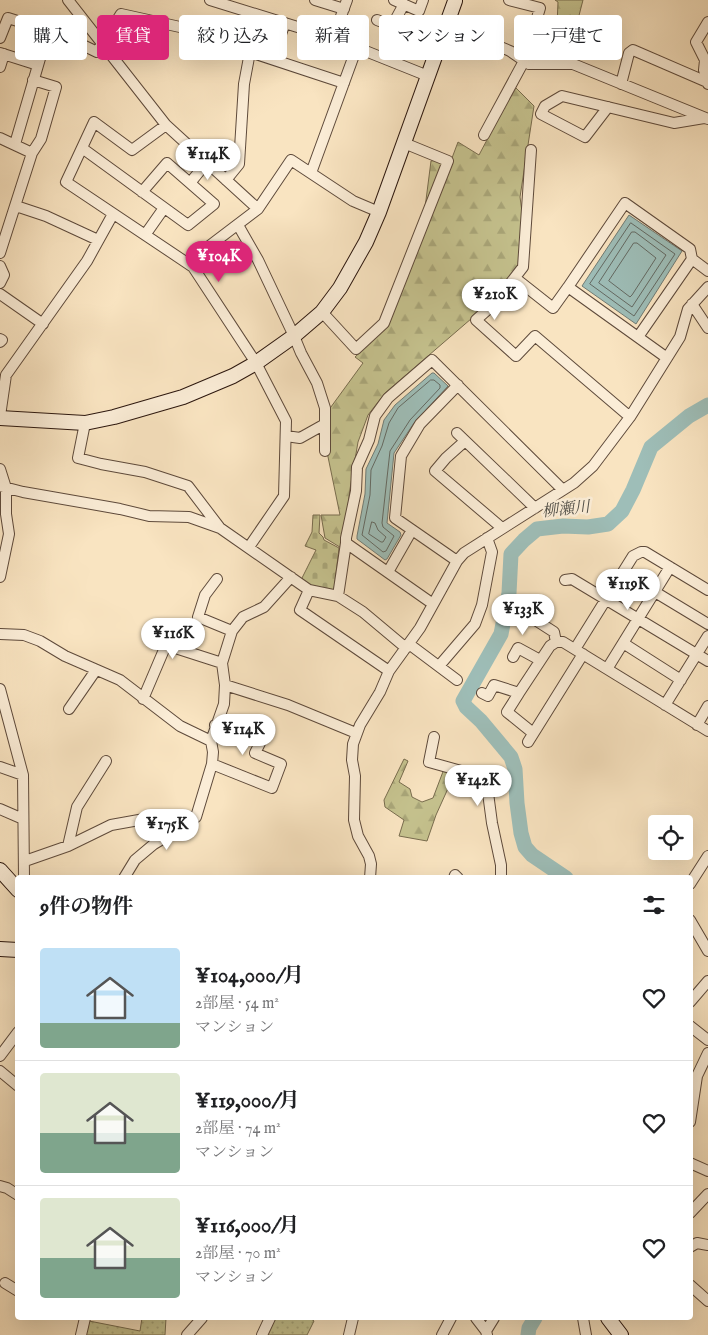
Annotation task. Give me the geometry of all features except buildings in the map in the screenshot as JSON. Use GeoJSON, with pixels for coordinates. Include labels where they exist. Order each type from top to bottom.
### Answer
{"type":"FeatureCollection","features":[{"type":"Feature","properties":{"kind":"street"},"geometry":{"type":"LineString","coordinates":[[68,0],[97,36]]}},
{"type":"Feature","properties":{"kind":"street"},"geometry":{"type":"LineString","coordinates":[[315,0],[346,5]]}},
{"type":"Feature","properties":{"kind":"street"},"geometry":{"type":"LineString","coordinates":[[394,0],[420,11],[423,0]]}},
{"type":"Feature","properties":{"kind":"street"},"geometry":{"type":"LineString","coordinates":[[449,15],[454,0]]}},
{"type":"Feature","properties":{"kind":"street"},"geometry":{"type":"LineString","coordinates":[[484,135],[524,61],[540,8],[509,0]]}},
{"type":"Feature","properties":{"kind":"street"},"geometry":{"type":"LineString","coordinates":[[217,1],[260,15]]}},
{"type":"Feature","properties":{"kind":"street"},"geometry":{"type":"LineString","coordinates":[[377,20],[392,26],[404,4]]}},
{"type":"Feature","properties":{"kind":"street"},"geometry":{"type":"LineString","coordinates":[[0,38],[8,18],[15,20]]}},
{"type":"Feature","properties":{"kind":"street"},"geometry":{"type":"LineString","coordinates":[[707,83],[704,70],[705,60],[696,42],[708,22]]}},
{"type":"Feature","properties":{"kind":"street"},"geometry":{"type":"LineString","coordinates":[[504,49],[529,64],[573,64],[707,118]]}},
{"type":"Feature","properties":{"kind":"street"},"geometry":{"type":"LineString","coordinates":[[621,84],[629,53],[633,50],[707,83]]}},
{"type":"Feature","properties":{"kind":"street"},"geometry":{"type":"LineString","coordinates":[[369,52],[428,76]]}},
{"type":"Feature","properties":{"kind":"street"},"geometry":{"type":"LineString","coordinates":[[0,67],[2,54],[38,65]]}},
{"type":"Feature","properties":{"kind":"street"},"geometry":{"type":"LineString","coordinates":[[14,144],[39,60]]}},
{"type":"Feature","properties":{"kind":"street"},"geometry":{"type":"LineString","coordinates":[[116,60],[166,125],[258,209]]}},
{"type":"Feature","properties":{"kind":"street"},"geometry":{"type":"LineString","coordinates":[[226,180],[239,164],[244,84],[248,60]]}},
{"type":"Feature","properties":{"kind":"street"},"geometry":{"type":"LineString","coordinates":[[272,60],[344,84]]}},
{"type":"Feature","properties":{"kind":"street"},"geometry":{"type":"LineString","coordinates":[[311,173],[352,60]]}},
{"type":"Feature","properties":{"kind":"street"},"geometry":{"type":"LineString","coordinates":[[113,214],[87,261],[6,375],[0,417],[85,422],[114,417],[183,397],[233,376],[256,363],[294,336],[322,312],[340,288],[366,242],[380,212],[434,60]]}},
{"type":"Feature","properties":{"kind":"street"},"geometry":{"type":"LineString","coordinates":[[0,253],[32,153],[41,139],[56,87],[33,80]]}},
{"type":"Feature","properties":{"kind":"street"},"geometry":{"type":"LineString","coordinates":[[608,107],[585,137],[541,114],[545,106],[562,96],[608,107],[674,123],[707,118]]}},
{"type":"Feature","properties":{"kind":"street"},"geometry":{"type":"LineString","coordinates":[[166,125],[132,150],[94,122],[66,182],[193,267],[256,363],[286,421],[284,496],[249,547]]}},
{"type":"Feature","properties":{"kind":"street"},"geometry":{"type":"LineString","coordinates":[[0,138],[32,153]]}},
{"type":"Feature","properties":{"kind":"street"},"geometry":{"type":"LineString","coordinates":[[322,312],[356,349],[384,323],[448,161],[404,143]]}},
{"type":"Feature","properties":{"kind":"street"},"geometry":{"type":"LineString","coordinates":[[82,148],[142,192],[164,208],[188,225],[214,204],[167,163],[142,192]]}},
{"type":"Feature","properties":{"kind":"street"},"geometry":{"type":"LineString","coordinates":[[531,150],[523,266],[495,303],[476,320],[516,356],[535,336],[630,417]]}},
{"type":"Feature","properties":{"kind":"street"},"geometry":{"type":"LineString","coordinates":[[193,267],[204,250],[258,209],[291,160],[353,201],[380,212]]}},
{"type":"Feature","properties":{"kind":"street"},"geometry":{"type":"LineString","coordinates":[[190,183],[207,162]]}},
{"type":"Feature","properties":{"kind":"street"},"geometry":{"type":"LineString","coordinates":[[515,278],[553,308],[625,203],[690,248],[692,259],[708,271]]}},
{"type":"Feature","properties":{"kind":"street"},"geometry":{"type":"LineString","coordinates":[[16,206],[46,216],[98,240]]}},
{"type":"Feature","properties":{"kind":"street"},"geometry":{"type":"LineString","coordinates":[[145,235],[164,208]]}},
{"type":"Feature","properties":{"kind":"street"},"geometry":{"type":"LineString","coordinates":[[238,225],[258,260],[316,384],[325,408],[325,451]]}},
{"type":"Feature","properties":{"kind":"street"},"geometry":{"type":"LineString","coordinates":[[638,337],[692,259]]}},
{"type":"Feature","properties":{"kind":"street"},"geometry":{"type":"LineString","coordinates":[[0,266],[4,275],[0,284]]}},
{"type":"Feature","properties":{"kind":"street"},"geometry":{"type":"LineString","coordinates":[[568,287],[667,358]]}},
{"type":"Feature","properties":{"kind":"street"},"geometry":{"type":"LineString","coordinates":[[370,875],[369,856],[358,836],[354,820],[355,776],[352,750],[356,733],[380,692],[388,671],[407,646],[433,604],[456,561],[464,553],[563,490],[593,466],[609,448],[680,337],[688,309],[708,287]]}},
{"type":"Feature","properties":{"kind":"street"},"geometry":{"type":"LineString","coordinates":[[0,294],[43,324]]}},
{"type":"Feature","properties":{"kind":"street"},"geometry":{"type":"LineString","coordinates":[[692,304],[708,328]]}},
{"type":"Feature","properties":{"kind":"street"},"geometry":{"type":"LineString","coordinates":[[338,596],[346,538],[356,491],[357,467],[369,440],[375,416],[388,398],[432,360],[563,490]]}},
{"type":"Feature","properties":{"kind":"street"},"geometry":{"type":"LineString","coordinates":[[456,561],[395,518],[401,456],[420,424],[458,385]]}},
{"type":"Feature","properties":{"kind":"street"},"geometry":{"type":"LineString","coordinates":[[85,422],[78,458],[145,472],[188,486],[220,528]]}},
{"type":"Feature","properties":{"kind":"street"},"geometry":{"type":"LineString","coordinates":[[286,436],[300,438],[325,424]]}},
{"type":"Feature","properties":{"kind":"street"},"geometry":{"type":"LineString","coordinates":[[457,434],[535,508]]}},
{"type":"Feature","properties":{"kind":"street"},"geometry":{"type":"LineString","coordinates":[[465,441],[435,471],[502,528]]}},
{"type":"Feature","properties":{"kind":"street"},"geometry":{"type":"LineString","coordinates":[[0,469],[6,514],[0,577]]}},
{"type":"Feature","properties":{"kind":"street"},"geometry":{"type":"LineString","coordinates":[[3,487],[149,516],[189,517],[220,528],[309,590],[338,596],[364,612],[407,646],[457,680]]}},
{"type":"Feature","properties":{"kind":"street"},"geometry":{"type":"LineString","coordinates":[[388,572],[412,530]]}},
{"type":"Feature","properties":{"kind":"street"},"geometry":{"type":"LineString","coordinates":[[439,666],[475,624],[482,606],[492,552],[487,538]]}},
{"type":"Feature","properties":{"kind":"street"},"geometry":{"type":"LineString","coordinates":[[346,543],[433,604]]}},
{"type":"Feature","properties":{"kind":"street"},"geometry":{"type":"LineString","coordinates":[[708,590],[645,552],[636,554],[607,599],[579,652],[531,737],[507,712],[550,646],[556,642],[563,642],[579,652],[607,669],[665,705],[697,724],[708,732]]}},
{"type":"Feature","properties":{"kind":"street"},"geometry":{"type":"LineString","coordinates":[[607,669],[670,567]]}},
{"type":"Feature","properties":{"kind":"street"},"geometry":{"type":"LineString","coordinates":[[125,875],[130,865],[154,844],[189,824],[196,817],[212,764],[213,752],[211,741],[215,725],[224,704],[225,685],[222,663],[232,631],[243,617],[264,607],[291,577]]}},
{"type":"Feature","properties":{"kind":"street"},"geometry":{"type":"LineString","coordinates":[[217,579],[205,595],[198,617],[232,631]]}},
{"type":"Feature","properties":{"kind":"street"},"geometry":{"type":"LineString","coordinates":[[565,580],[572,579],[708,661]]}},
{"type":"Feature","properties":{"kind":"street"},"geometry":{"type":"LineString","coordinates":[[309,590],[300,610],[388,671]]}},
{"type":"Feature","properties":{"kind":"street"},"geometry":{"type":"LineString","coordinates":[[655,592],[708,624]]}},
{"type":"Feature","properties":{"kind":"street"},"geometry":{"type":"LineString","coordinates":[[526,614],[554,632],[556,642]]}},
{"type":"Feature","properties":{"kind":"street"},"geometry":{"type":"LineString","coordinates":[[0,634],[24,635],[40,641],[65,656],[120,680],[180,726],[211,741]]}},
{"type":"Feature","properties":{"kind":"street"},"geometry":{"type":"LineString","coordinates":[[665,705],[708,636]]}},
{"type":"Feature","properties":{"kind":"street"},"geometry":{"type":"LineString","coordinates":[[623,643],[681,680]]}},
{"type":"Feature","properties":{"kind":"street"},"geometry":{"type":"LineString","coordinates":[[143,699],[166,645],[222,663]]}},
{"type":"Feature","properties":{"kind":"street"},"geometry":{"type":"LineString","coordinates":[[513,657],[518,648],[540,660]]}},
{"type":"Feature","properties":{"kind":"street"},"geometry":{"type":"LineString","coordinates":[[69,709],[96,670]]}},
{"type":"Feature","properties":{"kind":"street"},"geometry":{"type":"LineString","coordinates":[[225,685],[288,705],[356,733]]}},
{"type":"Feature","properties":{"kind":"street"},"geometry":{"type":"LineString","coordinates":[[482,694],[488,696],[494,685],[519,693]]}},
{"type":"Feature","properties":{"kind":"street"},"geometry":{"type":"LineString","coordinates":[[0,689],[23,775],[24,875]]}},
{"type":"Feature","properties":{"kind":"street"},"geometry":{"type":"LineString","coordinates":[[697,724],[708,706]]}},
{"type":"Feature","properties":{"kind":"street"},"geometry":{"type":"LineString","coordinates":[[212,764],[272,788],[281,764],[255,753],[260,743],[215,725]]}},
{"type":"Feature","properties":{"kind":"street"},"geometry":{"type":"LineString","coordinates":[[434,737],[429,762],[486,778],[492,823],[502,865],[501,875]]}},
{"type":"Feature","properties":{"kind":"street"},"geometry":{"type":"LineString","coordinates":[[68,846],[77,807],[106,761]]}},
{"type":"Feature","properties":{"kind":"street"},"geometry":{"type":"LineString","coordinates":[[0,767],[23,775]]}},
{"type":"Feature","properties":{"kind":"street"},"geometry":{"type":"LineString","coordinates":[[0,809],[23,819]]}},
{"type":"Feature","properties":{"kind":"street"},"geometry":{"type":"LineString","coordinates":[[25,861],[68,846],[111,825],[150,818],[196,817]]}},
{"type":"Feature","properties":{"kind":"street"},"geometry":{"type":"LineString","coordinates":[[693,879],[708,856]]}},
{"type":"Feature","properties":{"kind":"street"},"geometry":{"type":"LineString","coordinates":[[0,870],[15,887]]}},
{"type":"Feature","properties":{"kind":"street"},"geometry":{"type":"LineString","coordinates":[[693,925],[708,950]]}},
{"type":"Feature","properties":{"kind":"street"},"geometry":{"type":"LineString","coordinates":[[0,949],[15,950]]}},
{"type":"Feature","properties":{"kind":"street"},"geometry":{"type":"LineString","coordinates":[[693,998],[708,981]]}},
{"type":"Feature","properties":{"kind":"street"},"geometry":{"type":"LineString","coordinates":[[693,1028],[708,1040]]}},
{"type":"Feature","properties":{"kind":"street"},"geometry":{"type":"LineString","coordinates":[[1,1053],[15,1036]]}},
{"type":"Feature","properties":{"kind":"street"},"geometry":{"type":"LineString","coordinates":[[693,1102],[697,1076],[708,1053]]}},
{"type":"Feature","properties":{"kind":"street"},"geometry":{"type":"LineString","coordinates":[[0,1070],[15,1083]]}},
{"type":"Feature","properties":{"kind":"street"},"geometry":{"type":"LineString","coordinates":[[693,1164],[708,1171]]}},
{"type":"Feature","properties":{"kind":"street"},"geometry":{"type":"LineString","coordinates":[[0,1186],[15,1193]]}},
{"type":"Feature","properties":{"kind":"street"},"geometry":{"type":"LineString","coordinates":[[693,1207],[708,1194]]}},
{"type":"Feature","properties":{"kind":"street"},"geometry":{"type":"LineString","coordinates":[[693,1245],[697,1243],[708,1245]]}},
{"type":"Feature","properties":{"kind":"street"},"geometry":{"type":"LineString","coordinates":[[5,1283],[15,1289]]}},
{"type":"Feature","properties":{"kind":"street"},"geometry":{"type":"LineString","coordinates":[[693,1288],[708,1301]]}},
{"type":"Feature","properties":{"kind":"street"},"geometry":{"type":"LineString","coordinates":[[81,1335],[85,1320]]}},
{"type":"Feature","properties":{"kind":"street"},"geometry":{"type":"LineString","coordinates":[[187,1335],[200,1320]]}},
{"type":"Feature","properties":{"kind":"street"},"geometry":{"type":"LineString","coordinates":[[262,1335],[269,1320]]}},
{"type":"Feature","properties":{"kind":"street"},"geometry":{"type":"LineString","coordinates":[[349,1335],[353,1320]]}},
{"type":"Feature","properties":{"kind":"street"},"geometry":{"type":"LineString","coordinates":[[442,1335],[450,1320]]}},
{"type":"Feature","properties":{"kind":"street"},"geometry":{"type":"LineString","coordinates":[[477,1320],[486,1333],[493,1320]]}},
{"type":"Feature","properties":{"kind":"street"},"geometry":{"type":"LineString","coordinates":[[583,1320],[586,1335]]}},
{"type":"Feature","properties":{"kind":"street"},"geometry":{"type":"LineString","coordinates":[[609,1320],[620,1335]]}},
{"type":"Feature","properties":{"kind":"green space"},"geometry":{"type":"Polygon","coordinates":[[[555,0],[583,0],[579,15],[557,15],[558,2],[555,0]]]}},
{"type":"Feature","properties":{"kind":"green space"},"geometry":{"type":"Polygon","coordinates":[[[515,87],[534,106],[520,197],[528,256],[486,306],[385,393],[368,415],[358,442],[343,549],[325,538],[321,515],[340,515],[327,452],[328,411],[363,363],[355,357],[387,327],[421,239],[431,161],[452,158],[458,142],[479,155],[515,87]]]}},
{"type":"Feature","properties":{"kind":"green space"},"geometry":{"type":"Polygon","coordinates":[[[313,515],[320,515],[319,533],[324,540],[339,548],[334,590],[332,591],[309,585],[302,578],[316,550],[305,546],[312,532],[313,515]]]}},
{"type":"Feature","properties":{"kind":"green space"},"geometry":{"type":"Polygon","coordinates":[[[404,759],[408,761],[399,782],[410,789],[412,797],[422,802],[433,798],[444,769],[455,773],[436,815],[427,841],[399,836],[404,820],[385,807],[384,800],[404,759]]]}},
{"type":"Feature","properties":{"kind":"green space"},"geometry":{"type":"Polygon","coordinates":[[[84,1320],[140,1331],[142,1320],[166,1320],[165,1335],[81,1335],[84,1320]]]}},
{"type":"Feature","properties":{"kind":"green space"},"geometry":{"type":"Polygon","coordinates":[[[270,1320],[314,1321],[307,1335],[266,1335],[270,1320]]]}},
{"type":"Feature","properties":{"kind":"water"},"geometry":{"type":"Polygon","coordinates":[[[629,215],[682,251],[636,324],[582,286],[629,215]]]}},
{"type":"Feature","properties":{"kind":"water"},"geometry":{"type":"Polygon","coordinates":[[[432,373],[448,386],[414,423],[394,453],[387,523],[400,532],[401,535],[385,560],[357,539],[365,494],[366,469],[378,444],[384,420],[395,405],[432,373]]]}},
{"type":"Feature","properties":{"kind":"waterway","name":"柳瀬川"},"geometry":{"type":"LineString","coordinates":[[562,875],[532,855],[525,847],[517,803],[515,769],[511,757],[481,721],[466,707],[463,701],[501,634],[509,593],[511,554],[537,529],[563,526],[588,527],[608,524],[622,511],[651,447],[689,416],[708,405]]}},
{"type":"Feature","properties":{"kind":"waterway","name":"柳瀬川"},"geometry":{"type":"LineString","coordinates":[[528,1335],[529,1328],[534,1320]]}}]}
